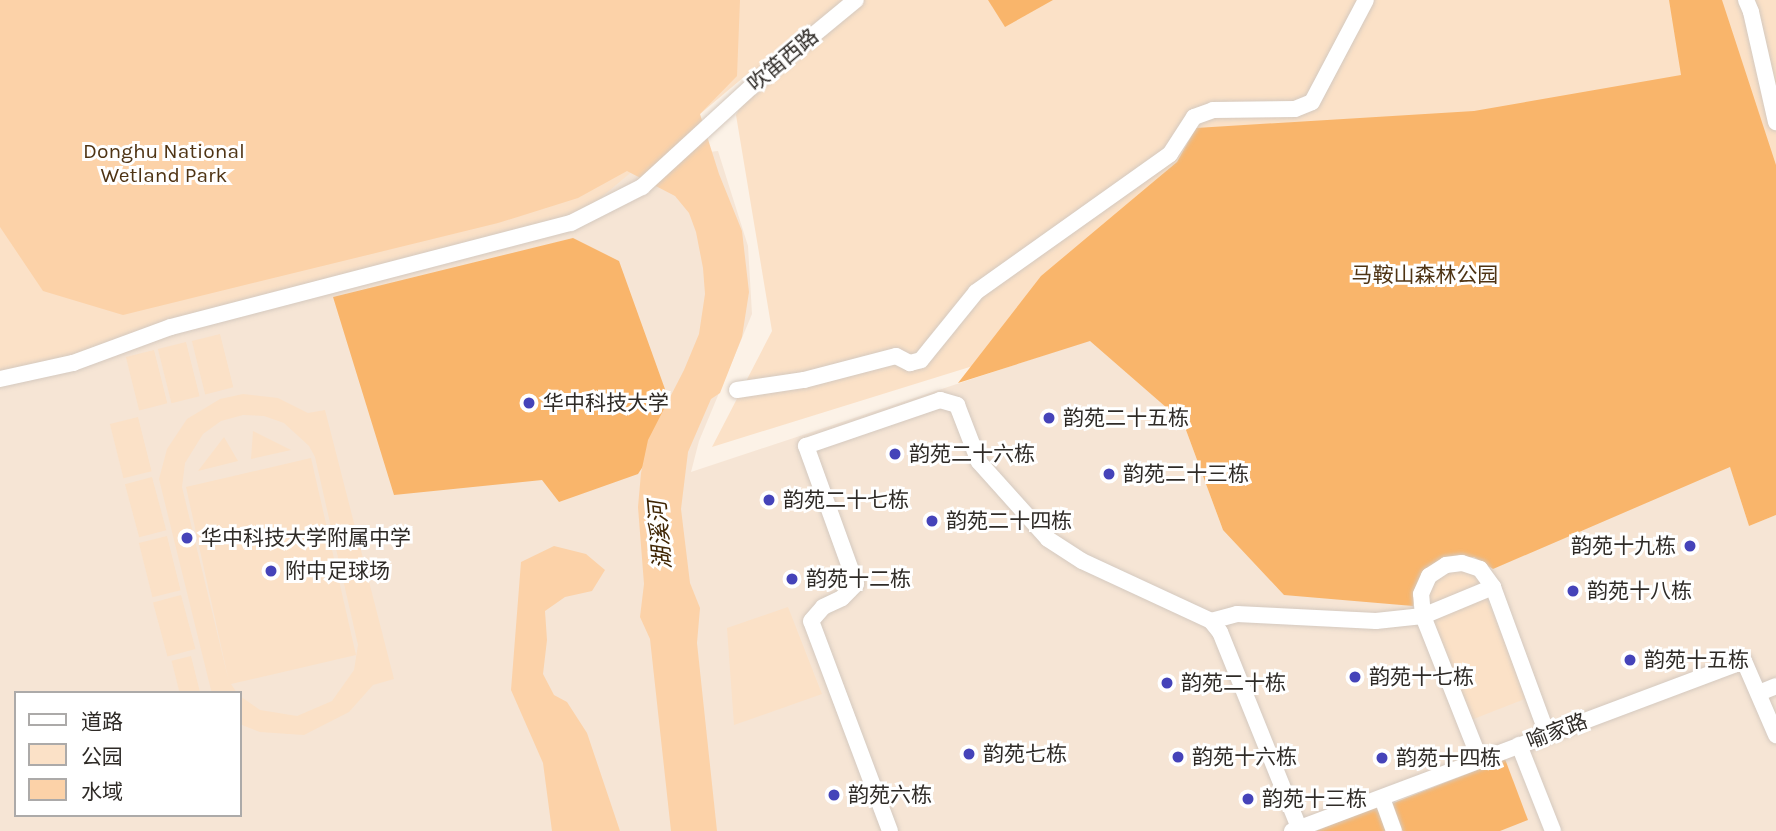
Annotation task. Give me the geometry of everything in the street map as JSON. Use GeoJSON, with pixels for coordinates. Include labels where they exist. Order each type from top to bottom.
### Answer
{"type":"FeatureCollection","features":[{"type":"Feature","properties":{"kind":"street","name":"吹笛西路"},"geometry":{"type":"LineString","coordinates":[[0,379],[73,363],[171,327],[571,223],[642,187],[712,122],[856,0]]}},
{"type":"Feature","properties":{"kind":"street"},"geometry":{"type":"LineString","coordinates":[[737,390],[804,380],[896,356],[910,363],[921,360],[976,292],[1170,154],[1194,117],[1213,110],[1295,109],[1312,102],[1366,0]]}},
{"type":"Feature","properties":{"kind":"street"},"geometry":{"type":"LineString","coordinates":[[1746,0],[1776,122]]}},
{"type":"Feature","properties":{"kind":"street"},"geometry":{"type":"LineString","coordinates":[[890,831],[811,621],[823,607],[842,598],[856,584],[806,446],[940,400],[957,405],[979,462],[1048,539],[1082,561],[1211,621],[1220,632],[1296,830]]}},
{"type":"Feature","properties":{"kind":"street"},"geometry":{"type":"LineString","coordinates":[[1480,760],[1423,616],[1421,594],[1429,576],[1446,565],[1462,562],[1480,569],[1493,587],[1547,734]]}},
{"type":"Feature","properties":{"kind":"street"},"geometry":{"type":"LineString","coordinates":[[1211,621],[1237,614],[1376,621],[1423,616],[1493,587]]}},
{"type":"Feature","properties":{"kind":"street","name":"喻家路"},"geometry":{"type":"LineString","coordinates":[[1296,830],[1744,661],[1759,693]]}},
{"type":"Feature","properties":{"kind":"street"},"geometry":{"type":"LineString","coordinates":[[1776,686],[1759,693],[1776,735]]}},
{"type":"Feature","properties":{"kind":"street"},"geometry":{"type":"LineString","coordinates":[[1519,745],[1553,831]]}},
{"type":"Feature","properties":{"kind":"street"},"geometry":{"type":"LineString","coordinates":[[1382,798],[1394,831]]}},
{"type":"Feature","properties":{"kind":"shaded area","name":"华中科技大学"},"geometry":{"type":"Polygon","coordinates":[[[0,0],[648,159],[718,151],[748,246],[752,314],[699,441],[691,472],[1090,340],[1183,422],[1223,530],[1414,605],[1421,576],[1442,558],[1474,557],[1494,568],[1730,466],[1749,526],[1776,515],[1776,831],[0,831],[0,0]]]}},
{"type":"Feature","properties":{"kind":"green space","name":"马鞍山森林公园"},"geometry":{"type":"Polygon","coordinates":[[[0,0],[1776,0],[1776,506],[1735,454],[1188,420],[1089,330],[712,447],[772,331],[736,115],[749,89],[751,71],[571,223],[0,376],[0,0]]]}},
{"type":"Feature","properties":{"kind":"green space"},"geometry":{"type":"Polygon","coordinates":[[[988,0],[1053,0],[1005,27],[988,0]]]}},
{"type":"Feature","properties":{"kind":"green space"},"geometry":{"type":"Polygon","coordinates":[[[1669,0],[1722,0],[1776,165],[1776,515],[1749,526],[1730,467],[1493,569],[1474,557],[1442,559],[1421,576],[1413,606],[1284,595],[1223,530],[1183,422],[1090,341],[958,383],[1041,276],[1177,162],[1196,128],[1474,111],[1681,75],[1669,0]]]}},
{"type":"Feature","properties":{"kind":"green space"},"geometry":{"type":"Polygon","coordinates":[[[573,238],[619,261],[675,417],[638,474],[559,502],[542,480],[394,495],[333,297],[573,238]]]}},
{"type":"Feature","properties":{"kind":"green space"},"geometry":{"type":"Polygon","coordinates":[[[220,334],[233,387],[205,394],[192,341],[220,334]]]}},
{"type":"Feature","properties":{"kind":"green space"},"geometry":{"type":"Polygon","coordinates":[[[186,342],[200,396],[171,403],[158,349],[186,342]]]}},
{"type":"Feature","properties":{"kind":"green space"},"geometry":{"type":"Polygon","coordinates":[[[154,350],[167,403],[139,410],[126,357],[154,350]]]}},
{"type":"Feature","properties":{"kind":"green space"},"geometry":{"type":"Polygon","coordinates":[[[243,394],[278,398],[308,413],[325,410],[394,679],[373,685],[349,712],[304,735],[260,732],[242,725],[242,697],[260,710],[297,716],[332,701],[354,670],[358,645],[315,457],[309,446],[284,423],[264,416],[243,415],[221,421],[203,434],[185,463],[182,487],[229,682],[186,487],[311,458],[356,655],[231,684],[236,691],[212,691],[159,479],[167,449],[187,419],[220,399],[243,394]]]}},
{"type":"Feature","properties":{"kind":"green space"},"geometry":{"type":"Polygon","coordinates":[[[138,417],[152,471],[123,478],[110,424],[138,417]]]}},
{"type":"Feature","properties":{"kind":"green space"},"geometry":{"type":"Polygon","coordinates":[[[253,431],[291,450],[251,459],[253,431]]]}},
{"type":"Feature","properties":{"kind":"green space"},"geometry":{"type":"Polygon","coordinates":[[[224,437],[238,461],[198,471],[224,437]]]}},
{"type":"Feature","properties":{"kind":"green space"},"geometry":{"type":"Polygon","coordinates":[[[152,477],[166,530],[139,537],[125,484],[152,477]]]}},
{"type":"Feature","properties":{"kind":"green space"},"geometry":{"type":"Polygon","coordinates":[[[167,536],[181,590],[152,597],[139,543],[167,536]]]}},
{"type":"Feature","properties":{"kind":"green space"},"geometry":{"type":"Polygon","coordinates":[[[1455,568],[1473,572],[1481,584],[1527,698],[1471,720],[1428,609],[1431,587],[1441,575],[1455,568]]]}},
{"type":"Feature","properties":{"kind":"green space"},"geometry":{"type":"Polygon","coordinates":[[[181,595],[195,649],[167,657],[153,603],[181,595]]]}},
{"type":"Feature","properties":{"kind":"green space"},"geometry":{"type":"Polygon","coordinates":[[[788,607],[822,694],[734,725],[727,628],[788,607]]]}},
{"type":"Feature","properties":{"kind":"green space"},"geometry":{"type":"Polygon","coordinates":[[[191,656],[200,691],[179,691],[172,661],[191,656]]]}},
{"type":"Feature","properties":{"kind":"green space"},"geometry":{"type":"Polygon","coordinates":[[[1505,759],[1528,820],[1500,831],[1401,831],[1391,804],[1505,759]]]}},
{"type":"Feature","properties":{"kind":"green space"},"geometry":{"type":"Polygon","coordinates":[[[1380,805],[1390,831],[1316,831],[1380,805]]]}},
{"type":"Feature","properties":{"kind":"water","name":"Donghu National Wetland Park"},"geometry":{"type":"Polygon","coordinates":[[[0,0],[740,0],[737,76],[700,114],[719,174],[742,231],[749,292],[742,337],[720,393],[711,399],[688,452],[681,509],[690,583],[700,608],[697,643],[717,831],[671,831],[650,639],[640,617],[644,584],[638,507],[641,473],[648,440],[699,334],[705,294],[696,232],[689,213],[675,196],[627,171],[578,198],[498,223],[123,315],[43,291],[0,227],[0,0]]]}},
{"type":"Feature","properties":{"kind":"water"},"geometry":{"type":"Polygon","coordinates":[[[554,546],[586,554],[605,570],[592,591],[565,597],[545,611],[547,640],[543,674],[554,695],[567,702],[587,733],[620,831],[552,831],[543,763],[511,690],[521,562],[554,546]]]}},
{"type":"Feature","properties":{"kind":"place","name":"华中科技大学"},"geometry":{"type":"Point","coordinates":[529,403]}},
{"type":"Feature","properties":{"kind":"place","name":"韵苑二十五栋"},"geometry":{"type":"Point","coordinates":[1049,418]}},
{"type":"Feature","properties":{"kind":"place","name":"韵苑二十六栋"},"geometry":{"type":"Point","coordinates":[895,454]}},
{"type":"Feature","properties":{"kind":"place","name":"韵苑二十三栋"},"geometry":{"type":"Point","coordinates":[1109,474]}},
{"type":"Feature","properties":{"kind":"place","name":"韵苑二十七栋"},"geometry":{"type":"Point","coordinates":[769,500]}},
{"type":"Feature","properties":{"kind":"place","name":"韵苑二十四栋"},"geometry":{"type":"Point","coordinates":[932,521]}},
{"type":"Feature","properties":{"kind":"place","name":"华中科技大学附属中学"},"geometry":{"type":"Point","coordinates":[187,538]}},
{"type":"Feature","properties":{"kind":"place","name":"韵苑十九栋"},"geometry":{"type":"Point","coordinates":[1690,546]}},
{"type":"Feature","properties":{"kind":"place","name":"附中足球场"},"geometry":{"type":"Point","coordinates":[271,571]}},
{"type":"Feature","properties":{"kind":"place","name":"韵苑十二栋"},"geometry":{"type":"Point","coordinates":[792,579]}},
{"type":"Feature","properties":{"kind":"place","name":"韵苑十八栋"},"geometry":{"type":"Point","coordinates":[1573,591]}},
{"type":"Feature","properties":{"kind":"place","name":"韵苑十五栋"},"geometry":{"type":"Point","coordinates":[1630,660]}},
{"type":"Feature","properties":{"kind":"place","name":"韵苑十七栋"},"geometry":{"type":"Point","coordinates":[1355,677]}},
{"type":"Feature","properties":{"kind":"place","name":"韵苑二十栋"},"geometry":{"type":"Point","coordinates":[1167,683]}},
{"type":"Feature","properties":{"kind":"place","name":"韵苑七栋"},"geometry":{"type":"Point","coordinates":[969,754]}},
{"type":"Feature","properties":{"kind":"place","name":"韵苑十六栋"},"geometry":{"type":"Point","coordinates":[1178,757]}},
{"type":"Feature","properties":{"kind":"place","name":"韵苑十四栋"},"geometry":{"type":"Point","coordinates":[1382,758]}},
{"type":"Feature","properties":{"kind":"place","name":"韵苑六栋"},"geometry":{"type":"Point","coordinates":[834,795]}},
{"type":"Feature","properties":{"kind":"place","name":"韵苑十三栋"},"geometry":{"type":"Point","coordinates":[1248,799]}},
{"type":"Feature","properties":{"kind":"water label","name":"湖溪河"},"geometry":{"type":"Point","coordinates":[661,535]}}]}
